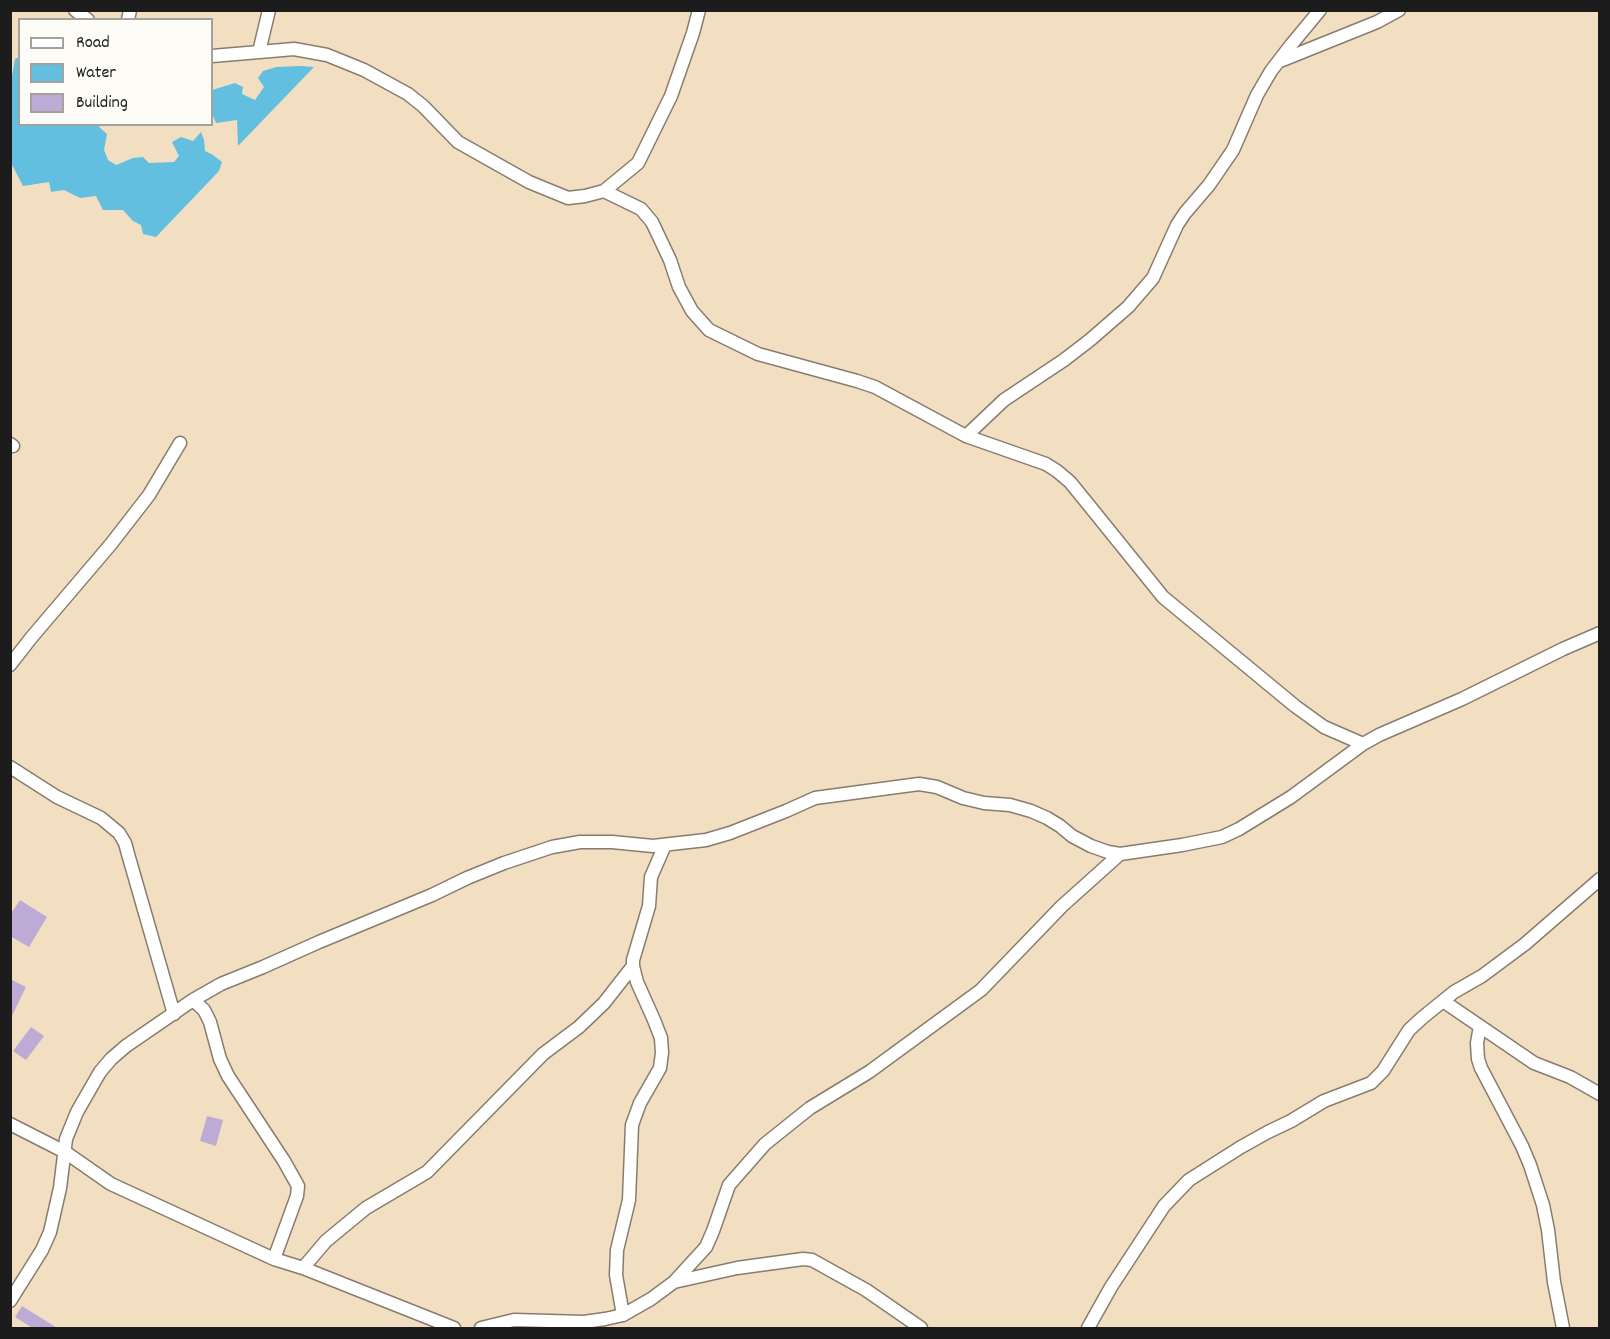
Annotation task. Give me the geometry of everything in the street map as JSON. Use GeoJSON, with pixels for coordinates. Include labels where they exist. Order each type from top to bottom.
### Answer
{"type":"FeatureCollection","features":[{"type":"Feature","properties":{"kind":"street"},"geometry":{"type":"LineString","coordinates":[[259,52],[269,10]]}},
{"type":"Feature","properties":{"kind":"street"},"geometry":{"type":"LineString","coordinates":[[213,56],[294,49],[327,55],[364,70],[408,94],[458,142],[529,182],[568,198],[604,191],[638,163],[672,96],[699,10]]}},
{"type":"Feature","properties":{"kind":"street"},"geometry":{"type":"LineString","coordinates":[[966,436],[1004,400],[1090,340],[1128,307],[1154,278],[1177,225],[1233,150],[1257,95],[1278,61],[1320,10]]}},
{"type":"Feature","properties":{"kind":"street"},"geometry":{"type":"LineString","coordinates":[[1278,61],[1377,22],[1399,10]]}},
{"type":"Feature","properties":{"kind":"street"},"geometry":{"type":"LineString","coordinates":[[604,191],[641,209],[652,222],[692,311],[709,330],[758,354],[875,387],[966,436],[1046,464],[1058,471],[1070,482],[1162,597],[1295,706],[1324,727],[1363,744]]}},
{"type":"Feature","properties":{"kind":"street"},"geometry":{"type":"LineString","coordinates":[[10,665],[143,503],[180,443]]}},
{"type":"Feature","properties":{"kind":"street"},"geometry":{"type":"LineString","coordinates":[[10,1301],[42,1250],[50,1232],[60,1188],[66,1139],[77,1112],[100,1072],[111,1059],[193,1000],[221,984],[495,867],[552,847],[580,842],[612,842],[644,846],[706,840],[730,833],[815,798],[919,784],[937,787],[963,798],[984,803],[1010,805],[1031,811],[1047,818],[1091,846],[1120,854],[1222,837],[1291,797],[1363,744],[1379,735],[1462,699],[1599,633]]}},
{"type":"Feature","properties":{"kind":"street"},"geometry":{"type":"LineString","coordinates":[[10,767],[57,797],[101,818],[119,833],[129,854],[174,1014]]}},
{"type":"Feature","properties":{"kind":"street"},"geometry":{"type":"LineString","coordinates":[[623,1315],[616,1275],[617,1250],[629,1200],[632,1125],[640,1103],[660,1068],[662,1053],[658,1029],[637,982],[633,966],[637,943],[649,906],[651,877],[665,845]]}},
{"type":"Feature","properties":{"kind":"street"},"geometry":{"type":"LineString","coordinates":[[481,1329],[514,1320],[584,1322],[623,1315],[674,1282],[706,1247],[729,1185],[765,1144],[810,1108],[869,1072],[981,990],[1062,906],[1120,854]]}},
{"type":"Feature","properties":{"kind":"street"},"geometry":{"type":"LineString","coordinates":[[1088,1329],[1111,1287],[1164,1206],[1189,1180],[1241,1147],[1324,1101],[1371,1083],[1383,1071],[1409,1030],[1422,1018],[1454,992],[1482,976],[1525,944],[1599,879]]}},
{"type":"Feature","properties":{"kind":"street"},"geometry":{"type":"LineString","coordinates":[[303,1268],[326,1241],[366,1208],[427,1172],[543,1054],[579,1027],[604,1003],[633,966]]}},
{"type":"Feature","properties":{"kind":"street"},"geometry":{"type":"LineString","coordinates":[[193,1000],[204,1010],[210,1023],[220,1059],[228,1076],[298,1186],[297,1196],[274,1259]]}},
{"type":"Feature","properties":{"kind":"street"},"geometry":{"type":"LineString","coordinates":[[1443,1001],[1534,1063],[1570,1077],[1599,1094]]}},
{"type":"Feature","properties":{"kind":"street"},"geometry":{"type":"LineString","coordinates":[[1480,1026],[1477,1043],[1481,1068],[1522,1146],[1543,1205],[1563,1329]]}},
{"type":"Feature","properties":{"kind":"street"},"geometry":{"type":"LineString","coordinates":[[10,1124],[65,1152],[111,1184],[274,1259],[303,1268],[454,1329]]}},
{"type":"Feature","properties":{"kind":"street"},"geometry":{"type":"LineString","coordinates":[[674,1282],[736,1268],[803,1259],[812,1260],[866,1290],[918,1328]]}},
{"type":"Feature","properties":{"kind":"water"},"geometry":{"type":"Polygon","coordinates":[[[18,58],[18,126],[100,126],[107,134],[104,150],[108,160],[116,165],[133,158],[143,157],[149,163],[174,162],[179,156],[172,142],[181,137],[193,141],[201,132],[205,151],[222,162],[219,171],[156,237],[143,234],[141,225],[133,221],[123,210],[103,210],[96,196],[80,198],[64,190],[51,192],[49,182],[23,186],[10,161],[11,82],[15,59],[18,58]]]}},
{"type":"Feature","properties":{"kind":"water"},"geometry":{"type":"Polygon","coordinates":[[[276,67],[314,67],[238,146],[237,120],[216,123],[213,116],[213,90],[235,83],[243,87],[242,94],[255,100],[264,87],[258,78],[263,71],[276,67]]]}},
{"type":"Feature","properties":{"kind":"building"},"geometry":{"type":"Polygon","coordinates":[[[20,900],[47,917],[29,947],[10,936],[10,915],[20,900]]]}},
{"type":"Feature","properties":{"kind":"building"},"geometry":{"type":"Polygon","coordinates":[[[10,979],[26,987],[10,1020],[10,979]]]}},
{"type":"Feature","properties":{"kind":"building"},"geometry":{"type":"Polygon","coordinates":[[[31,1027],[44,1036],[26,1060],[13,1051],[31,1027]]]}},
{"type":"Feature","properties":{"kind":"building"},"geometry":{"type":"Polygon","coordinates":[[[207,1116],[223,1120],[216,1146],[200,1141],[207,1116]]]}},
{"type":"Feature","properties":{"kind":"building"},"geometry":{"type":"Polygon","coordinates":[[[22,1306],[59,1329],[34,1329],[15,1317],[22,1306]]]}}]}
